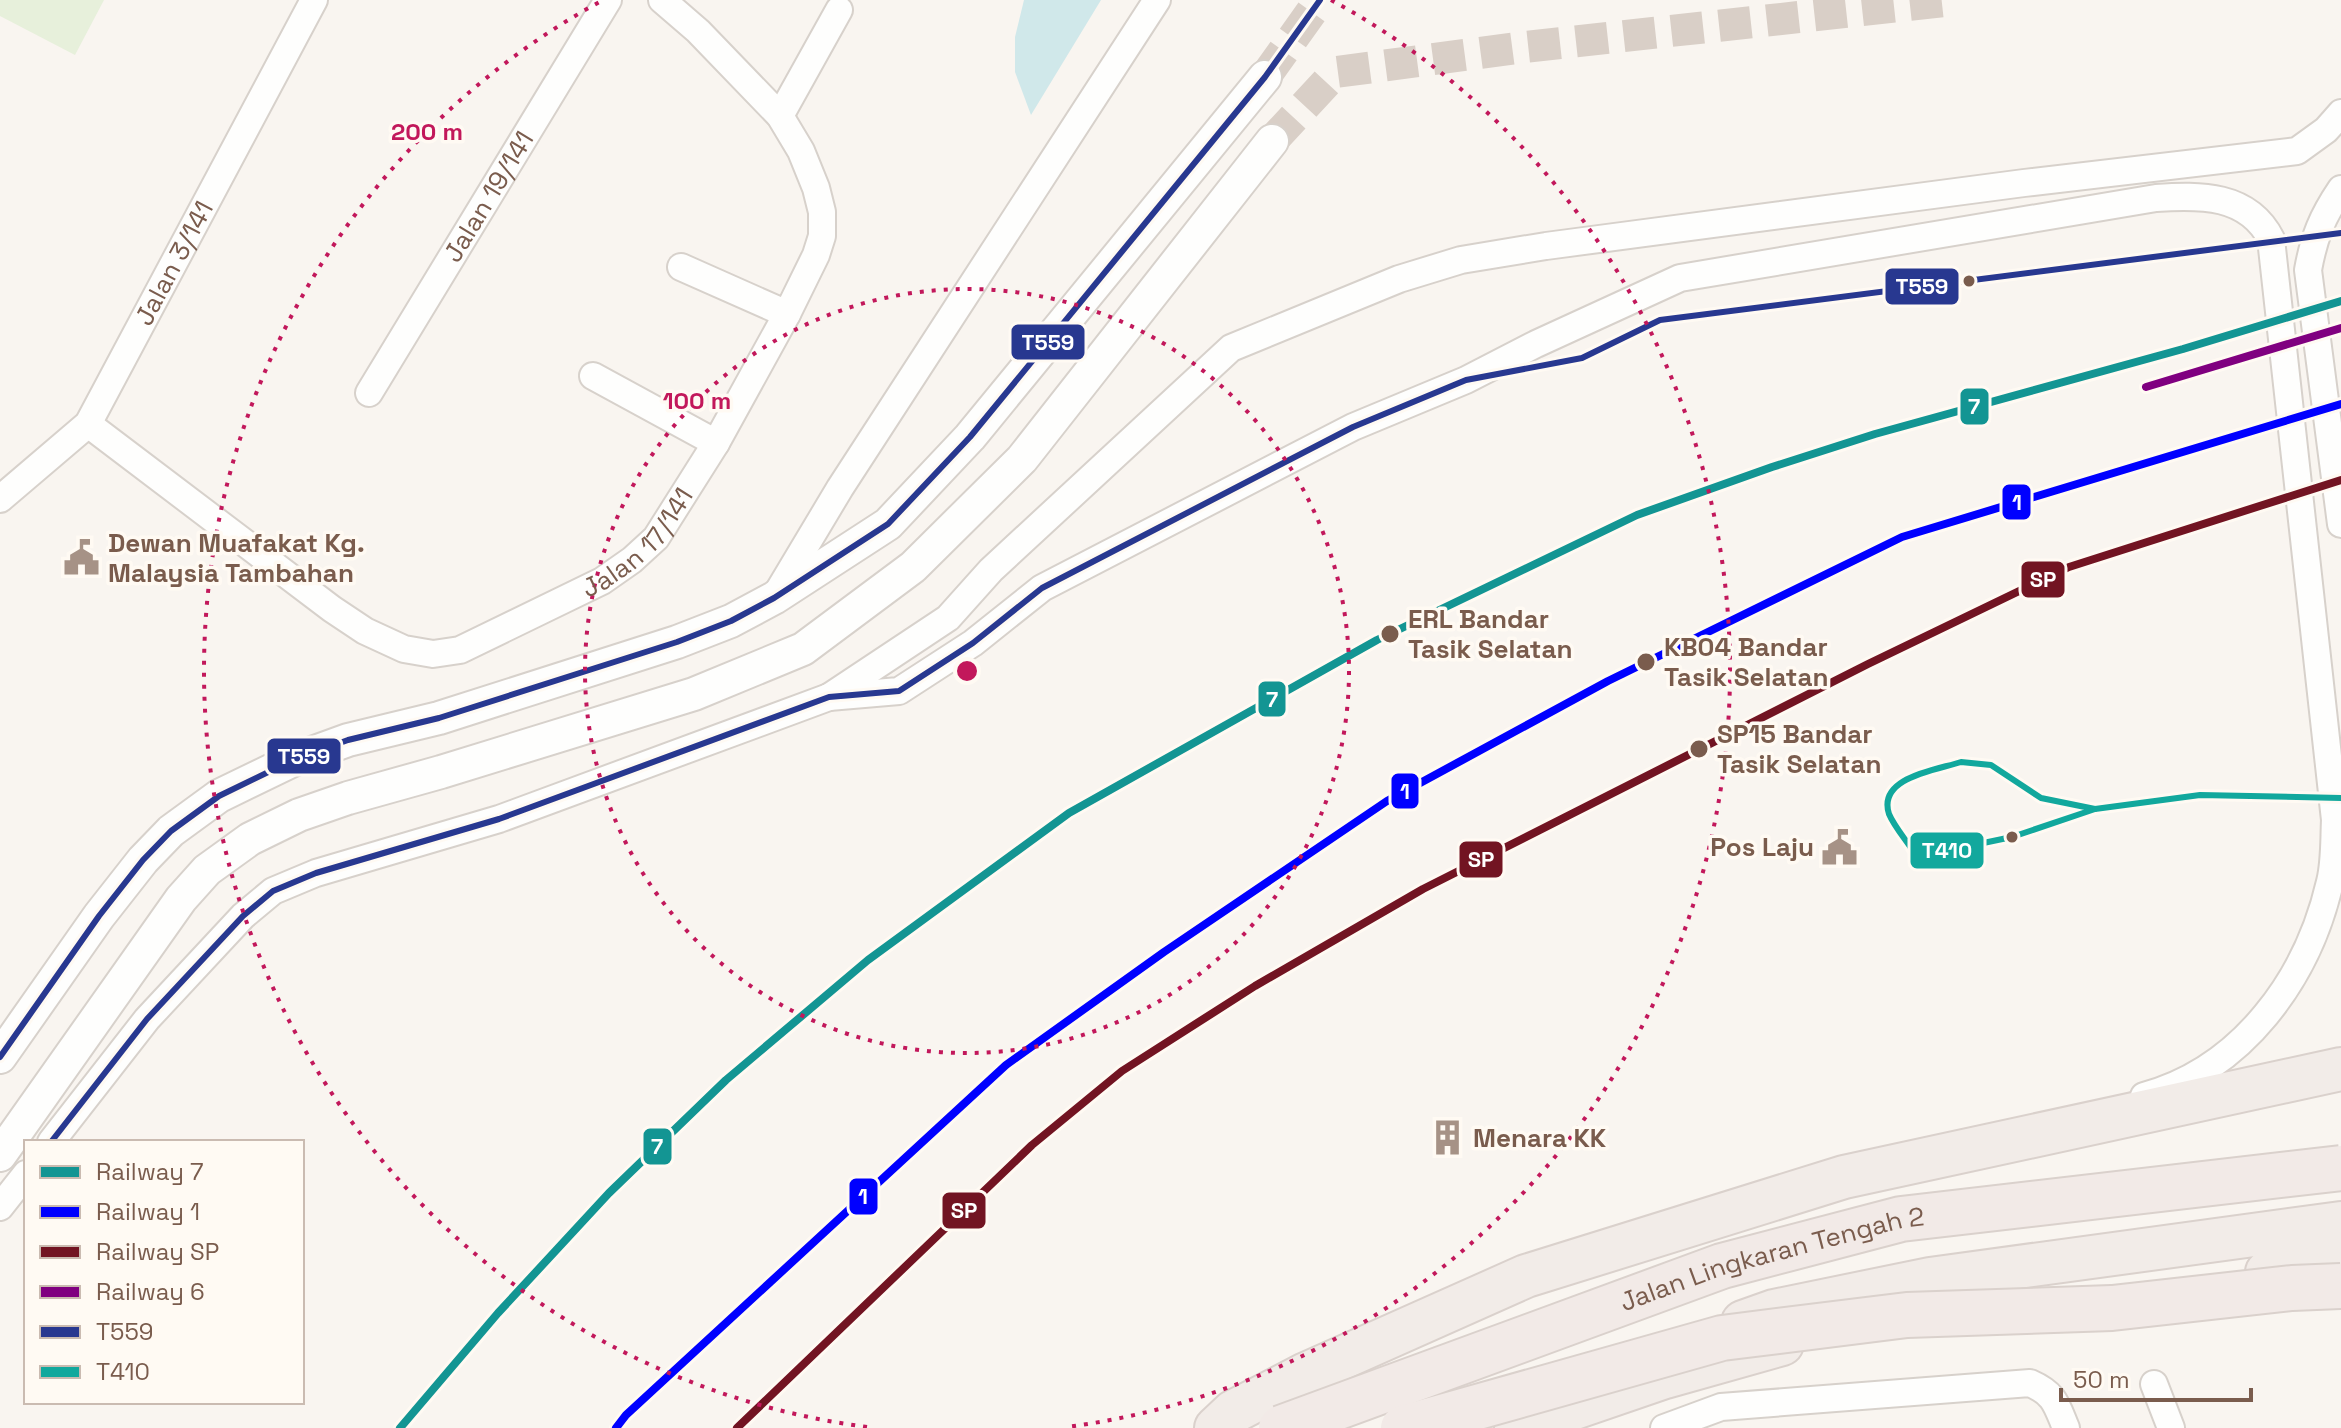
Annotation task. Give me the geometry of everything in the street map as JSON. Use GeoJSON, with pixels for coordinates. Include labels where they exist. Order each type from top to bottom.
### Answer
{"type":"FeatureCollection","features":[{"type":"Feature","properties":{"kind":"highway"},"geometry":{"type":"LineString","coordinates":[[1216,1428],[1233,1412],[1306,1374],[1526,1276],[1844,1177],[2341,1069]]}},
{"type":"Feature","properties":{"kind":"highway","name":"Jalan Lingkaran Tengah 2"},"geometry":{"type":"LineString","coordinates":[[1269,1428],[1671,1283],[1768,1250],[1839,1231],[1985,1203],[2341,1157]]}},
{"type":"Feature","properties":{"kind":"highway"},"geometry":{"type":"LineString","coordinates":[[1281,1428],[1722,1266],[1901,1219],[2341,1168]]}},
{"type":"Feature","properties":{"kind":"highway","name":"Jalan Lingkaran Tengah 2"},"geometry":{"type":"LineString","coordinates":[[1425,1426],[1774,1311],[1930,1279],[2341,1223]]}},
{"type":"Feature","properties":{"kind":"highway"},"geometry":{"type":"LineString","coordinates":[[1516,1428],[1665,1377],[1787,1343],[2095,1293],[2341,1262]]}},
{"type":"Feature","properties":{"kind":"highway"},"geometry":{"type":"LineString","coordinates":[[1425,1426],[1722,1338],[1907,1315],[2112,1308],[2292,1288],[2341,1286]]}},
{"type":"Feature","properties":{"kind":"highway"},"geometry":{"type":"LineString","coordinates":[[1425,1426],[1508,1428]]}},
{"type":"Feature","properties":{"kind":"street","name":"Jalan 3/141"},"geometry":{"type":"LineString","coordinates":[[0,499],[88,424],[314,0]]}},
{"type":"Feature","properties":{"kind":"street","name":"Jalan 19/141"},"geometry":{"type":"LineString","coordinates":[[369,393],[608,0]]}},
{"type":"Feature","properties":{"kind":"street","name":"Jalan 17/141"},"geometry":{"type":"LineString","coordinates":[[88,424],[343,617],[404,649],[433,654],[460,650],[602,581],[632,560],[656,538],[716,443],[787,314],[822,236],[822,212],[816,188],[801,151],[780,116],[698,31],[662,0]]}},
{"type":"Feature","properties":{"kind":"street"},"geometry":{"type":"LineString","coordinates":[[774,598],[840,488],[1157,0]]}},
{"type":"Feature","properties":{"kind":"street"},"geometry":{"type":"LineString","coordinates":[[780,116],[839,10]]}},
{"type":"Feature","properties":{"kind":"street"},"geometry":{"type":"LineString","coordinates":[[0,1057],[99,916],[143,860],[171,831],[219,796],[293,760],[348,740],[439,718],[677,642],[731,621],[774,598],[888,524],[970,437],[1265,77]]}},
{"type":"Feature","properties":{"kind":"street"},"geometry":{"type":"LineString","coordinates":[[53,1140],[147,1019],[243,916],[273,891],[316,873],[499,819],[829,697],[948,618],[991,570],[1231,348],[1399,279],[1461,260],[2024,183],[2297,151],[2326,130],[2341,113]]}},
{"type":"Feature","properties":{"kind":"street"},"geometry":{"type":"LineString","coordinates":[[0,1155],[181,899],[207,870],[250,839],[299,815],[348,798],[694,694],[751,672],[803,649],[913,567],[1022,459],[1272,141]]}},
{"type":"Feature","properties":{"kind":"street"},"geometry":{"type":"LineString","coordinates":[[2024,183],[2156,198]]}},
{"type":"Feature","properties":{"kind":"street"},"geometry":{"type":"LineString","coordinates":[[2341,189],[2313,239],[2308,270],[2341,524]]}},
{"type":"Feature","properties":{"kind":"street"},"geometry":{"type":"LineString","coordinates":[[829,697],[899,691],[973,643],[1042,588],[1353,427],[1466,380],[1680,278],[2156,198],[2197,195],[2232,203],[2250,213],[2271,239],[2335,820],[2331,878],[2323,908],[2295,975],[2273,1007],[2247,1037],[2211,1065],[2163,1091],[1844,1177]]}},
{"type":"Feature","properties":{"kind":"street"},"geometry":{"type":"LineString","coordinates":[[681,267],[787,314]]}},
{"type":"Feature","properties":{"kind":"street"},"geometry":{"type":"LineString","coordinates":[[593,376],[716,443]]}},
{"type":"Feature","properties":{"kind":"street"},"geometry":{"type":"LineString","coordinates":[[0,1207],[24,1177]]}},
{"type":"Feature","properties":{"kind":"street"},"geometry":{"type":"LineString","coordinates":[[1664,1428],[1721,1407],[2030,1383],[2054,1397],[2066,1428]]}},
{"type":"Feature","properties":{"kind":"street"},"geometry":{"type":"LineString","coordinates":[[2154,1384],[2171,1428]]}},
{"type":"Feature","properties":{"kind":"green space"},"geometry":{"type":"Polygon","coordinates":[[[0,0],[104,0],[75,55],[0,16],[0,0]]]}},
{"type":"Feature","properties":{"kind":"water"},"geometry":{"type":"Polygon","coordinates":[[[1024,0],[1101,0],[1031,115],[1015,72],[1015,37],[1024,0]]]}},
{"type":"Feature","properties":{"kind":"tunnel"},"geometry":{"type":"LineString","coordinates":[[1265,77],[1320,0]]}},
{"type":"Feature","properties":{"kind":"tunnel"},"geometry":{"type":"LineString","coordinates":[[1272,141],[1336,72],[1525,47],[1954,0]]}},
{"type":"Feature","properties":{"kind":"rail line","name":"7"},"geometry":{"type":"LineString","coordinates":[[400,1428],[498,1313],[609,1193],[726,1080],[868,960],[1069,813],[1377,640],[1637,515],[1875,434],[2183,349],[2341,301]]}},
{"type":"Feature","properties":{"kind":"rail line","name":"6"},"geometry":{"type":"LineString","coordinates":[[2146,387],[2341,328]]}},
{"type":"Feature","properties":{"kind":"rail line","name":"1"},"geometry":{"type":"LineString","coordinates":[[616,1428],[626,1415],[1006,1065],[1164,952],[1387,801],[1608,681],[1902,537],[2341,404]]}},
{"type":"Feature","properties":{"kind":"rail line","name":"SP"},"geometry":{"type":"LineString","coordinates":[[737,1428],[1032,1145],[1122,1071],[1255,986],[1423,889],[1868,664],[2069,567],[2341,480]]}},
{"type":"Feature","properties":{"kind":"transit line","name":"T559"},"geometry":{"type":"LineString","coordinates":[[0,1057],[99,916],[143,860],[171,831],[219,796],[293,760],[348,740],[439,718],[677,642],[731,621],[774,598],[888,524],[970,437],[1265,77],[1320,0]]}},
{"type":"Feature","properties":{"kind":"transit line","name":"T559"},"geometry":{"type":"LineString","coordinates":[[53,1140],[147,1019],[243,916],[273,891],[316,873],[499,819],[829,697],[899,691],[973,643],[1042,588],[1353,427],[1466,380],[1582,358],[1660,320],[2341,233]]}},
{"type":"Feature","properties":{"kind":"transit line","name":"T410"},"geometry":{"type":"LineString","coordinates":[[1961,762],[1991,765],[2041,798],[2095,809],[2012,837],[1926,855],[1913,851],[1889,814],[1888,801],[1892,791],[1912,777],[1961,762]]}},
{"type":"Feature","properties":{"kind":"transit line","name":"T410"},"geometry":{"type":"LineString","coordinates":[[2095,809],[2200,795],[2341,798]]}},
{"type":"Feature","properties":{"kind":"place","name":"Dewan Muafakat Kg. Malaysia Tambahan"},"geometry":{"type":"Point","coordinates":[82,558]}},
{"type":"Feature","properties":{"kind":"place","name":"ERL Bandar Tasik Selatan"},"geometry":{"type":"Point","coordinates":[1390,634]}},
{"type":"Feature","properties":{"kind":"place","name":"KB04 Bandar Tasik Selatan"},"geometry":{"type":"Point","coordinates":[1646,662]}},
{"type":"Feature","properties":{"kind":"place","name":"SP15 Bandar Tasik Selatan"},"geometry":{"type":"Point","coordinates":[1699,749]}},
{"type":"Feature","properties":{"kind":"place","name":"Pos Laju"},"geometry":{"type":"Point","coordinates":[1840,847]}},
{"type":"Feature","properties":{"kind":"place","name":"Menara KK"},"geometry":{"type":"Point","coordinates":[1447,1138]}}]}
